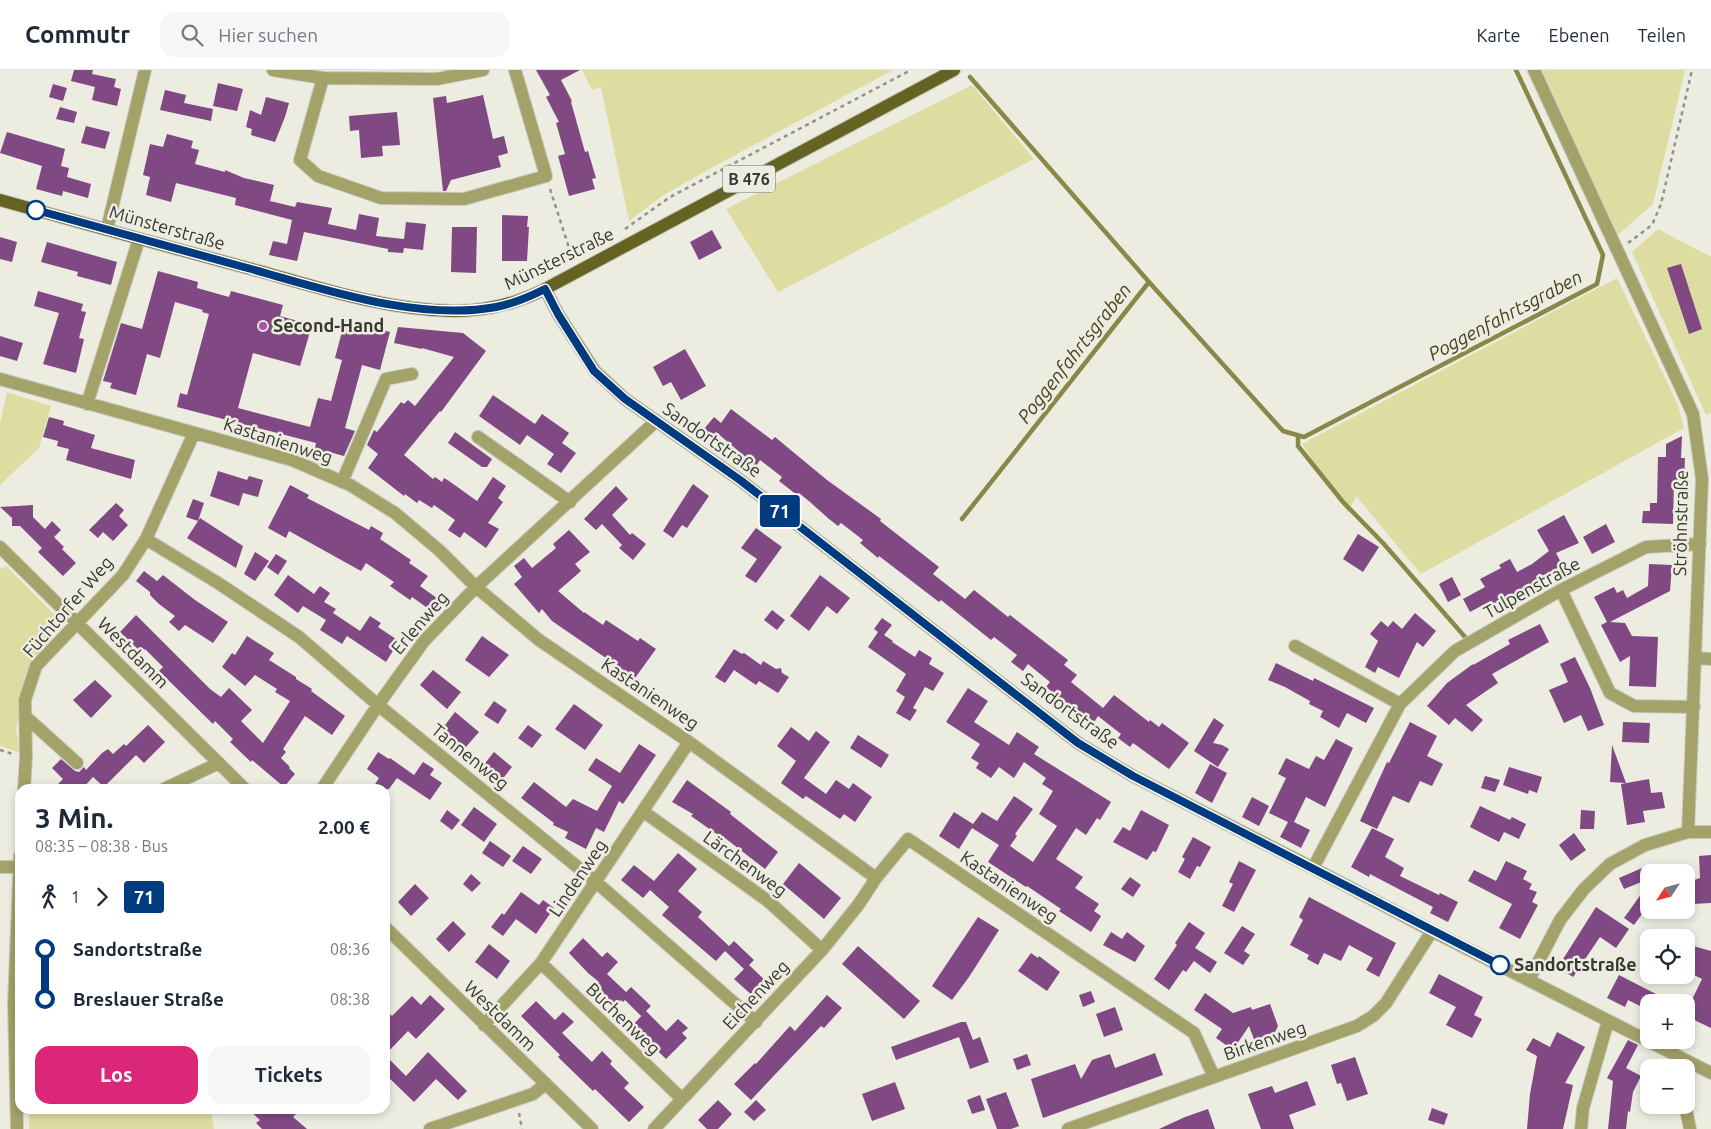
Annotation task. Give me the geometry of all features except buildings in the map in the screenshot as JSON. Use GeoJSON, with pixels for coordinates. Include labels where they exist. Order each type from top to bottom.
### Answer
{"type":"FeatureCollection","features":[{"type":"Feature","properties":{"kind":"main road","name":"Münsterstraße"},"geometry":{"type":"LineString","coordinates":[[0,200],[383,304],[408,308],[456,311],[496,307],[545,289],[954,70]]}},
{"type":"Feature","properties":{"kind":"street"},"geometry":{"type":"LineString","coordinates":[[107,230],[145,70]]}},
{"type":"Feature","properties":{"kind":"street"},"geometry":{"type":"LineString","coordinates":[[273,70],[323,78],[436,79],[483,70]]}},
{"type":"Feature","properties":{"kind":"street"},"geometry":{"type":"LineString","coordinates":[[323,78],[300,160],[318,176],[381,198],[464,199],[546,176],[515,70]]}},
{"type":"Feature","properties":{"kind":"street","name":"Ströhnstraße"},"geometry":{"type":"LineString","coordinates":[[1534,70],[1616,252],[1693,414],[1702,480],[1688,832]]}},
{"type":"Feature","properties":{"kind":"street"},"geometry":{"type":"LineString","coordinates":[[87,404],[139,239]]}},
{"type":"Feature","properties":{"kind":"street","name":"Sandortstraße"},"geometry":{"type":"LineString","coordinates":[[545,289],[558,314],[594,371],[625,399],[655,422],[740,480],[1078,743],[1133,776],[1608,1021],[1676,1059]]}},
{"type":"Feature","properties":{"kind":"street"},"geometry":{"type":"LineString","coordinates":[[342,482],[386,379],[412,374]]}},
{"type":"Feature","properties":{"kind":"street","name":"Kastanienweg"},"geometry":{"type":"LineString","coordinates":[[0,379],[292,460],[350,485],[395,513],[440,551],[476,587],[539,640],[690,742],[876,878],[908,839],[1194,1033],[1214,1077]]}},
{"type":"Feature","properties":{"kind":"street","name":"Erlenweg"},"geometry":{"type":"LineString","coordinates":[[325,784],[378,705],[424,641],[476,587],[655,422]]}},
{"type":"Feature","properties":{"kind":"street","name":"Füchtorfer Weg"},"geometry":{"type":"LineString","coordinates":[[24,784],[25,700],[36,666],[123,575],[146,539],[194,433]]}},
{"type":"Feature","properties":{"kind":"street"},"geometry":{"type":"LineString","coordinates":[[478,437],[570,502]]}},
{"type":"Feature","properties":{"kind":"street","name":"Tannenweg"},"geometry":{"type":"LineString","coordinates":[[146,539],[218,583],[299,637],[378,705],[596,882],[756,1022]]}},
{"type":"Feature","properties":{"kind":"street","name":"Tulpenstraße"},"geometry":{"type":"LineString","coordinates":[[1313,868],[1400,704],[1454,651],[1561,590],[1646,547],[1700,544]]}},
{"type":"Feature","properties":{"kind":"street","name":"Westdamm"},"geometry":{"type":"LineString","coordinates":[[0,547],[240,784]]}},
{"type":"Feature","properties":{"kind":"street"},"geometry":{"type":"LineString","coordinates":[[1561,590],[1610,694],[1634,706],[1694,707]]}},
{"type":"Feature","properties":{"kind":"street"},"geometry":{"type":"LineString","coordinates":[[1295,646],[1400,704]]}},
{"type":"Feature","properties":{"kind":"street"},"geometry":{"type":"LineString","coordinates":[[1695,658],[1711,659]]}},
{"type":"Feature","properties":{"kind":"street"},"geometry":{"type":"LineString","coordinates":[[26,717],[77,763]]}},
{"type":"Feature","properties":{"kind":"street","name":"Lindenweg"},"geometry":{"type":"LineString","coordinates":[[484,1025],[541,963],[690,742]]}},
{"type":"Feature","properties":{"kind":"street"},"geometry":{"type":"LineString","coordinates":[[175,784],[219,764]]}},
{"type":"Feature","properties":{"kind":"street","name":"Lärchenweg"},"geometry":{"type":"LineString","coordinates":[[644,812],[768,901],[822,950]]}},
{"type":"Feature","properties":{"kind":"street"},"geometry":{"type":"LineString","coordinates":[[1529,980],[1560,920],[1584,889],[1610,864],[1645,845],[1688,832],[1711,832]]}},
{"type":"Feature","properties":{"kind":"street"},"geometry":{"type":"LineString","coordinates":[[0,867],[15,867]]}},
{"type":"Feature","properties":{"kind":"street","name":"Eichenweg"},"geometry":{"type":"LineString","coordinates":[[654,1129],[822,950],[859,904],[876,878]]}},
{"type":"Feature","properties":{"kind":"street","name":"Birkenweg"},"geometry":{"type":"LineString","coordinates":[[1068,1129],[1357,1026],[1373,1016],[1386,1003],[1432,931]]}},
{"type":"Feature","properties":{"kind":"street","name":"Westdamm"},"geometry":{"type":"LineString","coordinates":[[390,932],[592,1129]]}},
{"type":"Feature","properties":{"kind":"street","name":"Buchenweg"},"geometry":{"type":"LineString","coordinates":[[541,963],[682,1099]]}},
{"type":"Feature","properties":{"kind":"street"},"geometry":{"type":"LineString","coordinates":[[15,977],[15,1046]]}},
{"type":"Feature","properties":{"kind":"street"},"geometry":{"type":"LineString","coordinates":[[0,1005],[14,1004]]}},
{"type":"Feature","properties":{"kind":"street"},"geometry":{"type":"LineString","coordinates":[[1582,1129],[1583,1108],[1608,1021]]}},
{"type":"Feature","properties":{"kind":"street","name":"Sandortstraße"},"geometry":{"type":"LineString","coordinates":[[1695,1067],[1711,1073]]}},
{"type":"Feature","properties":{"kind":"street"},"geometry":{"type":"LineString","coordinates":[[430,1129],[533,1094],[545,1084]]}},
{"type":"Feature","properties":{"kind":"street"},"geometry":{"type":"LineString","coordinates":[[17,1114],[17,1129]]}},
{"type":"Feature","properties":{"kind":"street"},"geometry":{"type":"LineString","coordinates":[[1687,1114],[1690,1129]]}},
{"type":"Feature","properties":{"kind":"path"},"geometry":{"type":"LineString","coordinates":[[624,230],[670,196],[912,70]]}},
{"type":"Feature","properties":{"kind":"path"},"geometry":{"type":"LineString","coordinates":[[1616,252],[1652,226],[1661,204],[1692,70]]}},
{"type":"Feature","properties":{"kind":"path"},"geometry":{"type":"LineString","coordinates":[[546,176],[572,257]]}},
{"type":"Feature","properties":{"kind":"path"},"geometry":{"type":"LineString","coordinates":[[566,263],[572,257],[598,243]]}},
{"type":"Feature","properties":{"kind":"green space"},"geometry":{"type":"Polygon","coordinates":[[[582,70],[893,70],[662,196],[629,221],[601,87],[592,90],[582,70]]]}},
{"type":"Feature","properties":{"kind":"green space"},"geometry":{"type":"Polygon","coordinates":[[[1542,70],[1685,70],[1653,204],[1618,235],[1542,70]]]}},
{"type":"Feature","properties":{"kind":"green space"},"geometry":{"type":"Polygon","coordinates":[[[972,85],[1034,159],[778,292],[726,209],[972,85]]]}},
{"type":"Feature","properties":{"kind":"green space"},"geometry":{"type":"Polygon","coordinates":[[[1658,229],[1711,257],[1711,413],[1706,415],[1632,252],[1658,229]]]}},
{"type":"Feature","properties":{"kind":"green space"},"geometry":{"type":"Polygon","coordinates":[[[1617,278],[1678,405],[1684,428],[1421,574],[1356,496],[1348,513],[1302,444],[1617,278]]]}},
{"type":"Feature","properties":{"kind":"green space"},"geometry":{"type":"Polygon","coordinates":[[[7,392],[51,406],[39,448],[0,485],[0,424],[7,392]]]}},
{"type":"Feature","properties":{"kind":"green space"},"geometry":{"type":"Polygon","coordinates":[[[6,566],[54,614],[57,630],[25,675],[16,731],[21,753],[0,746],[0,569],[6,566]]]}},
{"type":"Feature","properties":{"kind":"green space"},"geometry":{"type":"Polygon","coordinates":[[[29,1114],[211,1114],[214,1129],[29,1129],[29,1114]]]}},
{"type":"Feature","properties":{"kind":"waterway","name":"Poggenfahrtsgraben"},"geometry":{"type":"LineString","coordinates":[[962,519],[1149,282],[1283,431],[1304,437],[1597,284],[1603,255],[1516,70]]}},
{"type":"Feature","properties":{"kind":"waterway"},"geometry":{"type":"LineString","coordinates":[[970,77],[1149,282]]}},
{"type":"Feature","properties":{"kind":"waterway","name":"Poggenfahrtsgraben"},"geometry":{"type":"LineString","coordinates":[[1298,435],[1298,446],[1343,502],[1383,543],[1465,637]]}},
{"type":"Feature","properties":{"kind":"bus line","name":"71"},"geometry":{"type":"LineString","coordinates":[[36,210],[290,280],[383,304],[408,308],[456,311],[476,310],[515,302],[545,289],[558,314],[594,371],[625,399],[655,422],[740,480],[1078,743],[1133,776],[1313,868],[1442,937],[1500,965]]}},
{"type":"Feature","properties":{"kind":"place","name":"Second-Hand"},"geometry":{"type":"Point","coordinates":[263,326]}},
{"type":"Feature","properties":{"kind":"place","name":"Sandortstraße"},"geometry":{"type":"Point","coordinates":[1500,965]}}]}
